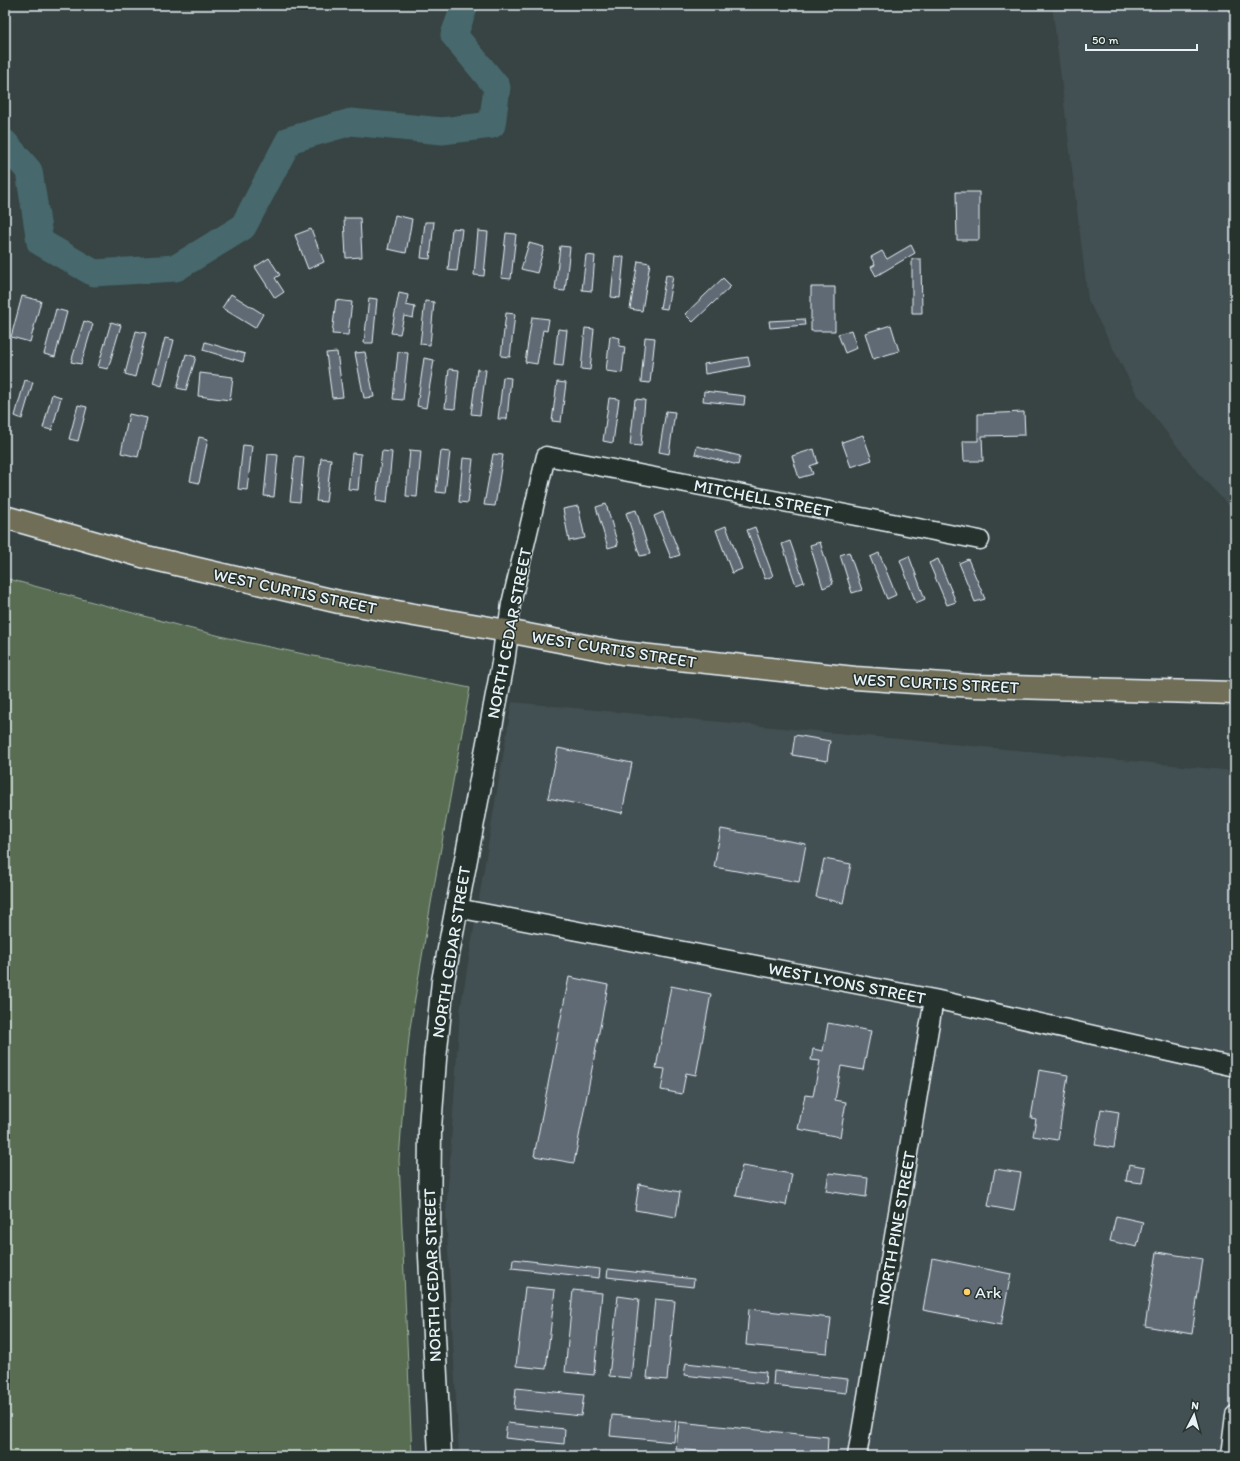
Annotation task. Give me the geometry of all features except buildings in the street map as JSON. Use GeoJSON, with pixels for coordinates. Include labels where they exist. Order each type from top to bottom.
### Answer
{"type":"FeatureCollection","features":[{"type":"Feature","properties":{"kind":"main road","name":"WEST CURTIS STREET"},"geometry":{"type":"LineString","coordinates":[[5,517],[142,556],[317,597],[622,653],[855,678],[974,686],[1235,693]]}},
{"type":"Feature","properties":{"kind":"street","name":"MITCHELL STREET"},"geometry":{"type":"LineString","coordinates":[[546,456],[980,540]]}},
{"type":"Feature","properties":{"kind":"street","name":"NORTH CEDAR STREET"},"geometry":{"type":"LineString","coordinates":[[440,1456],[429,1244],[430,1128],[443,981],[503,659],[511,604],[546,456]]}},
{"type":"Feature","properties":{"kind":"street","name":"WEST LYONS STREET"},"geometry":{"type":"LineString","coordinates":[[457,908],[934,999],[1235,1067]]}},
{"type":"Feature","properties":{"kind":"street","name":"NORTH PINE STREET"},"geometry":{"type":"LineString","coordinates":[[858,1456],[934,999]]}},
{"type":"Feature","properties":{"kind":"street"},"geometry":{"type":"LineString","coordinates":[[1230,1456],[1235,1415]]}},
{"type":"Feature","properties":{"kind":"shaded area"},"geometry":{"type":"Polygon","coordinates":[[[1052,5],[1235,5],[1235,512],[1198,473],[1136,393],[1088,300],[1052,5]]]}},
{"type":"Feature","properties":{"kind":"shaded area"},"geometry":{"type":"Polygon","coordinates":[[[512,702],[1235,771],[1235,1456],[459,1456],[446,1214],[460,1011],[512,702]]]}},
{"type":"Feature","properties":{"kind":"green space"},"geometry":{"type":"Polygon","coordinates":[[[5,578],[184,627],[245,642],[470,688],[410,1028],[405,1077],[399,1160],[412,1456],[5,1456],[5,578]]]}},
{"type":"Feature","properties":{"kind":"waterway"},"geometry":{"type":"LineString","coordinates":[[5,143],[29,171],[40,242],[94,273],[176,268],[243,227],[289,140],[351,122],[442,131],[492,125],[497,87],[454,35],[465,5]]}},
{"type":"Feature","properties":{"kind":"place","name":"Ark"},"geometry":{"type":"Point","coordinates":[967,1292]}}]}
